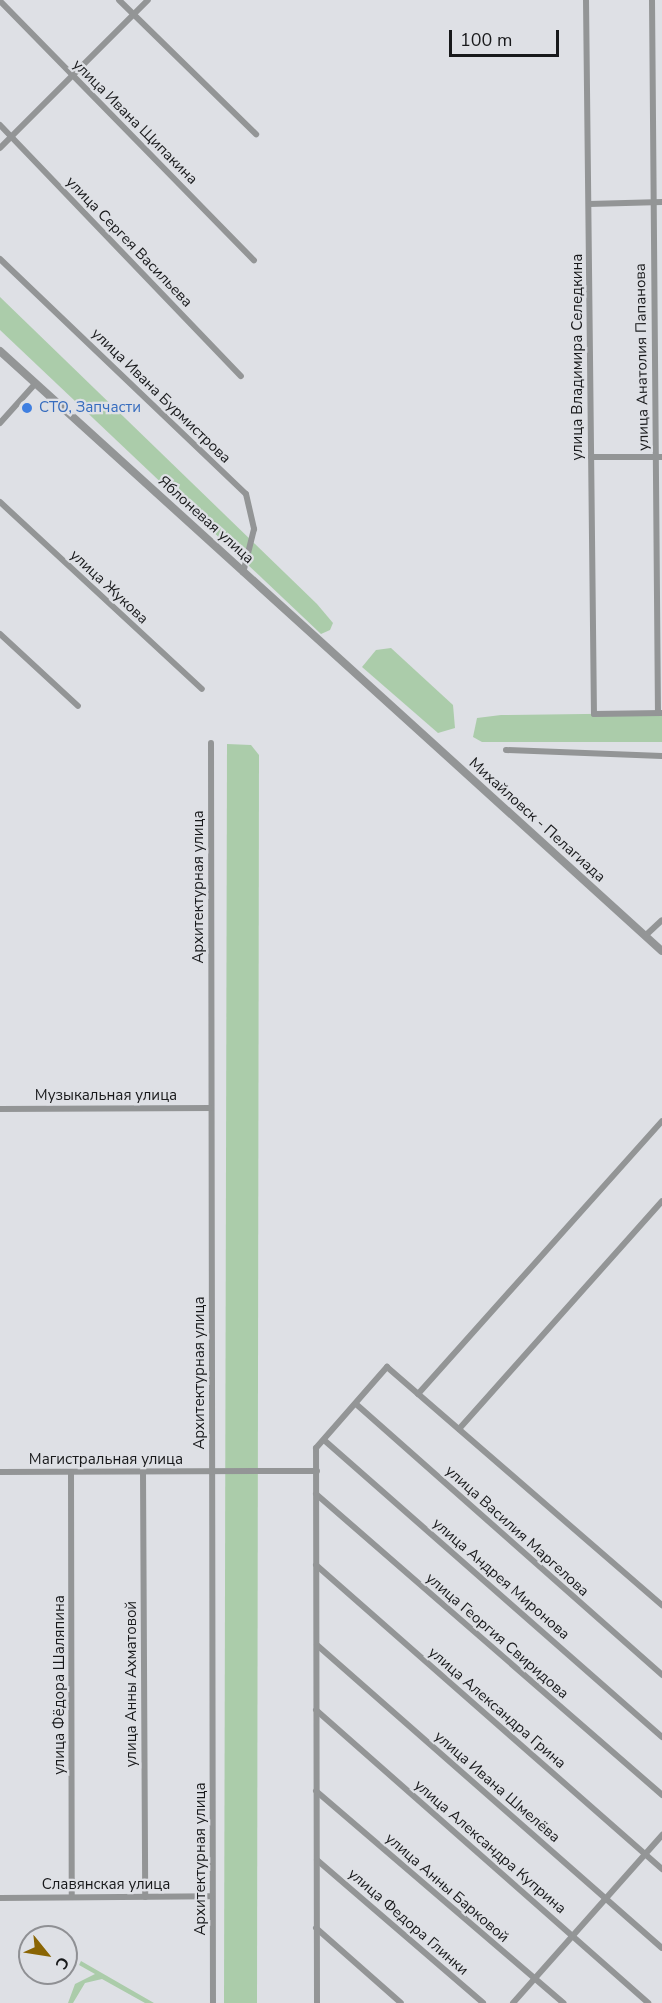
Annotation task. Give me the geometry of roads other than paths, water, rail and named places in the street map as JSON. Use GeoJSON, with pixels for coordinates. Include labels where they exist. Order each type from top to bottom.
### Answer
{"type":"FeatureCollection","features":[{"type":"Feature","properties":{"kind":"street"},"geometry":{"type":"LineString","coordinates":[[119,0],[256,134]]}},
{"type":"Feature","properties":{"kind":"street"},"geometry":{"type":"LineString","coordinates":[[0,148],[148,0]]}},
{"type":"Feature","properties":{"kind":"street","name":"улица Владимира Селедкина"},"geometry":{"type":"LineString","coordinates":[[586,0],[594,714],[660,713]]}},
{"type":"Feature","properties":{"kind":"street","name":"улица Анатолия Папанова"},"geometry":{"type":"LineString","coordinates":[[652,0],[652,202],[658,457],[660,713]]}},
{"type":"Feature","properties":{"kind":"street","name":"улица Ивана Щипакина"},"geometry":{"type":"LineString","coordinates":[[0,1],[254,260]]}},
{"type":"Feature","properties":{"kind":"street","name":"улица Сергея Васильева"},"geometry":{"type":"LineString","coordinates":[[0,125],[241,376]]}},
{"type":"Feature","properties":{"kind":"street"},"geometry":{"type":"LineString","coordinates":[[589,204],[662,202]]}},
{"type":"Feature","properties":{"kind":"street","name":"улица Ивана Бурмистрова"},"geometry":{"type":"LineString","coordinates":[[0,259],[246,494],[254,530],[243,573]]}},
{"type":"Feature","properties":{"kind":"street","name":"Яблоневая улица"},"geometry":{"type":"LineString","coordinates":[[0,351],[394,709]]}},
{"type":"Feature","properties":{"kind":"street"},"geometry":{"type":"LineString","coordinates":[[0,423],[35,384]]}},
{"type":"Feature","properties":{"kind":"street"},"geometry":{"type":"LineString","coordinates":[[591,458],[658,457]]}},
{"type":"Feature","properties":{"kind":"street","name":"улица Жукова"},"geometry":{"type":"LineString","coordinates":[[0,502],[202,689]]}},
{"type":"Feature","properties":{"kind":"street"},"geometry":{"type":"LineString","coordinates":[[0,634],[78,706]]}},
{"type":"Feature","properties":{"kind":"street","name":"Михайловск - Пелагиада"},"geometry":{"type":"LineString","coordinates":[[394,709],[662,951]]}},
{"type":"Feature","properties":{"kind":"street","name":"Архитектурная улица"},"geometry":{"type":"LineString","coordinates":[[211,743],[213,2003]]}},
{"type":"Feature","properties":{"kind":"street"},"geometry":{"type":"LineString","coordinates":[[506,750],[662,756]]}},
{"type":"Feature","properties":{"kind":"street"},"geometry":{"type":"LineString","coordinates":[[645,936],[662,920]]}},
{"type":"Feature","properties":{"kind":"street","name":"Музыкальная улица"},"geometry":{"type":"LineString","coordinates":[[0,1108],[211,1108]]}},
{"type":"Feature","properties":{"kind":"street"},"geometry":{"type":"LineString","coordinates":[[418,1394],[662,1121]]}},
{"type":"Feature","properties":{"kind":"street"},"geometry":{"type":"LineString","coordinates":[[459,1429],[662,1201]]}},
{"type":"Feature","properties":{"kind":"street"},"geometry":{"type":"LineString","coordinates":[[318,2002],[316,1448],[387,1367],[662,1605]]}},
{"type":"Feature","properties":{"kind":"street","name":"улица Василия Маргелова"},"geometry":{"type":"LineString","coordinates":[[356,1404],[662,1675]]}},
{"type":"Feature","properties":{"kind":"street","name":"улица Андрея Миронова"},"geometry":{"type":"LineString","coordinates":[[324,1440],[662,1737]]}},
{"type":"Feature","properties":{"kind":"street","name":"Магистральная улица"},"geometry":{"type":"LineString","coordinates":[[0,1472],[317,1471]]}},
{"type":"Feature","properties":{"kind":"street","name":"улица Фёдора Шаляпина"},"geometry":{"type":"LineString","coordinates":[[71,1472],[72,1897]]}},
{"type":"Feature","properties":{"kind":"street","name":"улица Анны Ахматовой"},"geometry":{"type":"LineString","coordinates":[[143,1472],[145,1897]]}},
{"type":"Feature","properties":{"kind":"street","name":"улица Георгия Свиридова"},"geometry":{"type":"LineString","coordinates":[[316,1494],[662,1795]]}},
{"type":"Feature","properties":{"kind":"street","name":"улица Александра Грина"},"geometry":{"type":"LineString","coordinates":[[316,1565],[662,1869]]}},
{"type":"Feature","properties":{"kind":"street","name":"улица Ивана Шмелёва"},"geometry":{"type":"LineString","coordinates":[[317,1645],[662,1947]]}},
{"type":"Feature","properties":{"kind":"street","name":"улица Александра Куприна"},"geometry":{"type":"LineString","coordinates":[[316,1710],[648,2003]]}},
{"type":"Feature","properties":{"kind":"street","name":"улица Анны Барковой"},"geometry":{"type":"LineString","coordinates":[[316,1791],[563,2003]]}},
{"type":"Feature","properties":{"kind":"street"},"geometry":{"type":"LineString","coordinates":[[513,2003],[662,1835]]}},
{"type":"Feature","properties":{"kind":"street","name":"улица Федора Глинки"},"geometry":{"type":"LineString","coordinates":[[317,1860],[483,2003]]}},
{"type":"Feature","properties":{"kind":"street","name":"Славянская улица"},"geometry":{"type":"LineString","coordinates":[[0,1898],[212,1896]]}},
{"type":"Feature","properties":{"kind":"street"},"geometry":{"type":"LineString","coordinates":[[316,1928],[401,2003]]}},
{"type":"Feature","properties":{"kind":"place","name":"СТО, Запчасти"},"geometry":{"type":"Point","coordinates":[27,408]}}]}
